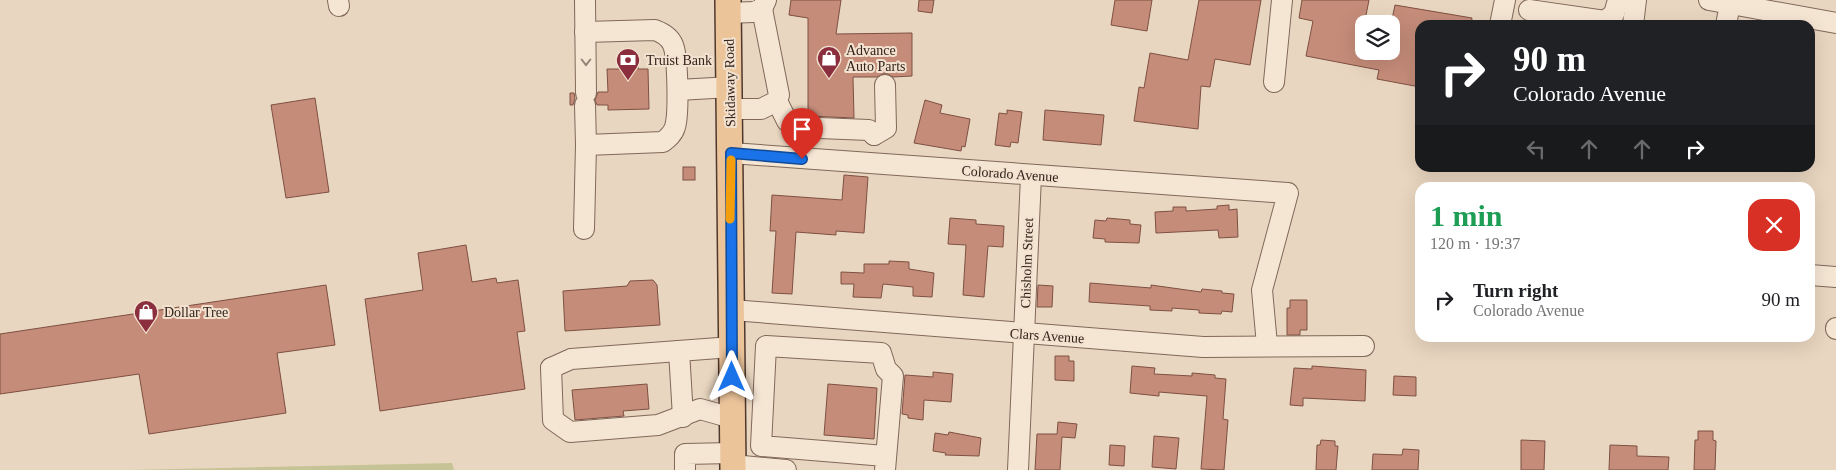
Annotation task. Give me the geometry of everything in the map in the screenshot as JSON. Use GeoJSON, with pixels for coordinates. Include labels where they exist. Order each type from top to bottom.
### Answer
{"type":"FeatureCollection","features":[{"type":"Feature","properties":{"kind":"main road","name":"Skidaway Road"},"geometry":{"type":"LineString","coordinates":[[728,7],[731,98],[732,463]]}},
{"type":"Feature","properties":{"kind":"street"},"geometry":{"type":"LineString","coordinates":[[584,230],[586,145],[585,0]]}},
{"type":"Feature","properties":{"kind":"street"},"geometry":{"type":"LineString","coordinates":[[1274,82],[1282,0]]}},
{"type":"Feature","properties":{"kind":"street"},"geometry":{"type":"LineString","coordinates":[[1606,20],[1614,14],[1618,0]]}},
{"type":"Feature","properties":{"kind":"street"},"geometry":{"type":"LineString","coordinates":[[1633,20],[1636,0]]}},
{"type":"Feature","properties":{"kind":"street"},"geometry":{"type":"LineString","coordinates":[[1709,0],[1730,4],[1763,5],[1800,20]]}},
{"type":"Feature","properties":{"kind":"street"},"geometry":{"type":"LineString","coordinates":[[1500,20],[1501,1]]}},
{"type":"Feature","properties":{"kind":"street"},"geometry":{"type":"LineString","coordinates":[[728,7],[754,12],[764,4],[779,96],[777,101],[787,121],[794,127],[869,130],[874,135],[872,164]]}},
{"type":"Feature","properties":{"kind":"street"},"geometry":{"type":"LineString","coordinates":[[1727,20],[1730,4]]}},
{"type":"Feature","properties":{"kind":"street"},"geometry":{"type":"LineString","coordinates":[[1529,10],[1598,20]]}},
{"type":"Feature","properties":{"kind":"street"},"geometry":{"type":"LineString","coordinates":[[1815,22],[1836,23]]}},
{"type":"Feature","properties":{"kind":"street"},"geometry":{"type":"LineString","coordinates":[[586,32],[656,30],[665,34],[673,45],[678,90],[676,126],[672,134],[663,142],[586,145]]}},
{"type":"Feature","properties":{"kind":"street"},"geometry":{"type":"LineString","coordinates":[[874,135],[886,128],[885,85]]}},
{"type":"Feature","properties":{"kind":"street"},"geometry":{"type":"LineString","coordinates":[[678,90],[731,98],[761,108],[777,101]]}},
{"type":"Feature","properties":{"kind":"street","name":"Colorado Avenue"},"geometry":{"type":"LineString","coordinates":[[731,153],[1288,193],[1262,290],[1267,345]]}},
{"type":"Feature","properties":{"kind":"street","name":"Chisholm Street"},"geometry":{"type":"LineString","coordinates":[[1018,470],[1031,176]]}},
{"type":"Feature","properties":{"kind":"street"},"geometry":{"type":"LineString","coordinates":[[1815,275],[1836,277]]}},
{"type":"Feature","properties":{"kind":"street","name":"Clars Avenue"},"geometry":{"type":"LineString","coordinates":[[732,310],[1203,347],[1267,345],[1364,346]]}},
{"type":"Feature","properties":{"kind":"street"},"geometry":{"type":"LineString","coordinates":[[771,346],[774,314]]}},
{"type":"Feature","properties":{"kind":"street"},"geometry":{"type":"LineString","coordinates":[[827,318],[827,350]]}},
{"type":"Feature","properties":{"kind":"street"},"geometry":{"type":"LineString","coordinates":[[881,353],[766,346],[761,446],[885,463],[893,376],[886,369],[881,353],[882,323]]}},
{"type":"Feature","properties":{"kind":"street"},"geometry":{"type":"LineString","coordinates":[[732,347],[571,359],[551,368],[553,420],[570,432],[658,425],[700,409],[732,418]]}},
{"type":"Feature","properties":{"kind":"street"},"geometry":{"type":"LineString","coordinates":[[678,418],[679,351]]}},
{"type":"Feature","properties":{"kind":"street"},"geometry":{"type":"LineString","coordinates":[[732,392],[764,392]]}},
{"type":"Feature","properties":{"kind":"street"},"geometry":{"type":"LineString","coordinates":[[685,470],[685,454],[732,463],[786,470]]}},
{"type":"Feature","properties":{"kind":"shaded area"},"geometry":{"type":"Polygon","coordinates":[[[452,463],[454,470],[130,470],[452,463]]]}},
{"type":"Feature","properties":{"kind":"building"},"geometry":{"type":"Polygon","coordinates":[[[791,0],[841,0],[836,34],[912,33],[912,76],[893,77],[885,73],[877,77],[853,77],[854,118],[808,116],[808,18],[789,15],[791,0]]]}},
{"type":"Feature","properties":{"kind":"building"},"geometry":{"type":"Polygon","coordinates":[[[919,0],[934,0],[932,13],[918,11],[919,0]]]}},
{"type":"Feature","properties":{"kind":"building"},"geometry":{"type":"Polygon","coordinates":[[[1115,0],[1152,0],[1147,31],[1111,25],[1115,0]]]}},
{"type":"Feature","properties":{"kind":"building"},"geometry":{"type":"Polygon","coordinates":[[[1199,0],[1261,0],[1250,65],[1215,59],[1210,87],[1201,86],[1198,129],[1134,121],[1139,87],[1144,88],[1150,53],[1188,60],[1199,0]]]}},
{"type":"Feature","properties":{"kind":"building"},"geometry":{"type":"Polygon","coordinates":[[[1302,0],[1369,0],[1366,15],[1355,15],[1355,60],[1400,60],[1400,15],[1393,15],[1395,5],[1472,18],[1472,20],[1415,20],[1415,86],[1377,79],[1379,70],[1306,56],[1313,21],[1299,18],[1302,0]]]}},
{"type":"Feature","properties":{"kind":"building","name":"Truist Bank"},"geometry":{"type":"Polygon","coordinates":[[[625,62],[638,62],[638,69],[648,69],[649,109],[608,110],[608,105],[597,105],[595,100],[598,92],[608,92],[607,69],[625,69],[625,62]]]}},
{"type":"Feature","properties":{"kind":"building"},"geometry":{"type":"Polygon","coordinates":[[[570,93],[574,93],[573,105],[570,105],[570,93]]]}},
{"type":"Feature","properties":{"kind":"building"},"geometry":{"type":"Polygon","coordinates":[[[315,98],[329,192],[286,198],[271,105],[315,98]]]}},
{"type":"Feature","properties":{"kind":"building"},"geometry":{"type":"Polygon","coordinates":[[[925,100],[942,105],[940,113],[970,119],[965,147],[962,146],[961,151],[914,143],[925,100]]]}},
{"type":"Feature","properties":{"kind":"building"},"geometry":{"type":"Polygon","coordinates":[[[1007,110],[1022,112],[1018,143],[1011,142],[1010,147],[995,145],[999,113],[1007,114],[1007,110]]]}},
{"type":"Feature","properties":{"kind":"building"},"geometry":{"type":"Polygon","coordinates":[[[1045,110],[1104,115],[1101,145],[1043,140],[1045,110]]]}},
{"type":"Feature","properties":{"kind":"building"},"geometry":{"type":"Polygon","coordinates":[[[683,167],[695,167],[695,180],[683,180],[683,167]]]}},
{"type":"Feature","properties":{"kind":"building"},"geometry":{"type":"Polygon","coordinates":[[[844,175],[868,177],[864,233],[836,231],[836,235],[796,232],[792,294],[772,293],[776,231],[770,231],[772,195],[842,200],[844,175]]]}},
{"type":"Feature","properties":{"kind":"building"},"geometry":{"type":"Polygon","coordinates":[[[1229,205],[1229,210],[1237,209],[1238,237],[1219,238],[1218,230],[1156,233],[1155,212],[1173,211],[1173,207],[1186,207],[1186,211],[1217,209],[1217,206],[1229,205]]]}},
{"type":"Feature","properties":{"kind":"building"},"geometry":{"type":"Polygon","coordinates":[[[950,218],[976,220],[976,224],[1004,226],[1003,247],[988,246],[984,297],[963,295],[966,245],[948,244],[950,218]]]}},
{"type":"Feature","properties":{"kind":"building"},"geometry":{"type":"Polygon","coordinates":[[[1107,218],[1130,220],[1130,224],[1141,225],[1139,243],[1105,242],[1105,239],[1093,238],[1095,220],[1106,221],[1107,218]]]}},
{"type":"Feature","properties":{"kind":"building"},"geometry":{"type":"Polygon","coordinates":[[[466,245],[472,282],[496,278],[497,283],[518,280],[525,331],[517,332],[525,389],[380,411],[365,299],[423,290],[418,253],[466,245]]]}},
{"type":"Feature","properties":{"kind":"building"},"geometry":{"type":"Polygon","coordinates":[[[889,261],[909,262],[909,269],[934,273],[932,297],[913,296],[913,287],[883,284],[881,298],[853,297],[854,284],[841,284],[841,272],[864,273],[864,264],[889,264],[889,261]]]}},
{"type":"Feature","properties":{"kind":"building"},"geometry":{"type":"Polygon","coordinates":[[[653,280],[657,285],[660,325],[565,331],[563,291],[627,286],[630,281],[653,280]]]}},
{"type":"Feature","properties":{"kind":"building"},"geometry":{"type":"Polygon","coordinates":[[[1090,283],[1151,288],[1151,285],[1201,292],[1202,289],[1222,291],[1222,293],[1234,294],[1232,312],[1222,311],[1221,314],[1199,313],[1199,310],[1172,308],[1172,311],[1150,310],[1150,306],[1089,302],[1090,283]]]}},
{"type":"Feature","properties":{"kind":"building"},"geometry":{"type":"Polygon","coordinates":[[[326,285],[335,345],[277,353],[286,413],[149,434],[139,374],[0,394],[0,334],[326,285]]]}},
{"type":"Feature","properties":{"kind":"building"},"geometry":{"type":"Polygon","coordinates":[[[1038,285],[1053,286],[1052,307],[1037,307],[1038,285]]]}},
{"type":"Feature","properties":{"kind":"building"},"geometry":{"type":"Polygon","coordinates":[[[1290,300],[1307,300],[1307,330],[1300,330],[1300,335],[1287,335],[1287,308],[1290,308],[1290,300]]]}},
{"type":"Feature","properties":{"kind":"building"},"geometry":{"type":"Polygon","coordinates":[[[1055,356],[1069,356],[1069,361],[1074,361],[1074,381],[1055,380],[1055,356]]]}},
{"type":"Feature","properties":{"kind":"building"},"geometry":{"type":"Polygon","coordinates":[[[1132,366],[1155,368],[1154,374],[1192,376],[1192,373],[1215,375],[1215,378],[1226,379],[1223,419],[1228,420],[1224,470],[1201,469],[1207,396],[1159,392],[1159,396],[1130,393],[1132,366]]]}},
{"type":"Feature","properties":{"kind":"building"},"geometry":{"type":"Polygon","coordinates":[[[1312,366],[1366,370],[1365,401],[1303,398],[1303,406],[1290,405],[1294,368],[1312,369],[1312,366]]]}},
{"type":"Feature","properties":{"kind":"building"},"geometry":{"type":"Polygon","coordinates":[[[933,372],[953,374],[951,402],[924,400],[923,420],[908,418],[908,415],[902,414],[905,375],[933,377],[933,372]]]}},
{"type":"Feature","properties":{"kind":"building"},"geometry":{"type":"Polygon","coordinates":[[[1394,376],[1416,377],[1416,396],[1393,395],[1394,376]]]}},
{"type":"Feature","properties":{"kind":"building"},"geometry":{"type":"Polygon","coordinates":[[[647,384],[649,409],[623,411],[624,416],[575,420],[572,390],[647,384]]]}},
{"type":"Feature","properties":{"kind":"building"},"geometry":{"type":"Polygon","coordinates":[[[828,384],[877,388],[874,439],[824,435],[828,384]]]}},
{"type":"Feature","properties":{"kind":"building"},"geometry":{"type":"Polygon","coordinates":[[[1058,422],[1077,424],[1075,438],[1062,437],[1060,470],[1035,470],[1037,434],[1057,434],[1058,422]]]}},
{"type":"Feature","properties":{"kind":"building"},"geometry":{"type":"Polygon","coordinates":[[[1698,431],[1713,431],[1713,440],[1716,441],[1715,470],[1694,470],[1695,440],[1698,440],[1698,431]]]}},
{"type":"Feature","properties":{"kind":"building"},"geometry":{"type":"Polygon","coordinates":[[[949,432],[981,438],[979,456],[945,455],[946,453],[933,451],[935,433],[948,435],[949,432]]]}},
{"type":"Feature","properties":{"kind":"building"},"geometry":{"type":"Polygon","coordinates":[[[1154,436],[1179,438],[1176,469],[1152,467],[1154,436]]]}},
{"type":"Feature","properties":{"kind":"building"},"geometry":{"type":"Polygon","coordinates":[[[1321,440],[1335,441],[1335,446],[1338,446],[1336,470],[1316,470],[1317,445],[1320,445],[1321,440]]]}},
{"type":"Feature","properties":{"kind":"building"},"geometry":{"type":"Polygon","coordinates":[[[1521,440],[1545,441],[1544,470],[1521,470],[1521,440]]]}},
{"type":"Feature","properties":{"kind":"building"},"geometry":{"type":"Polygon","coordinates":[[[1110,445],[1125,446],[1124,466],[1109,465],[1110,445]]]}},
{"type":"Feature","properties":{"kind":"building"},"geometry":{"type":"Polygon","coordinates":[[[1610,445],[1637,446],[1637,456],[1669,457],[1668,470],[1609,470],[1610,445]]]}},
{"type":"Feature","properties":{"kind":"building"},"geometry":{"type":"Polygon","coordinates":[[[1403,449],[1419,450],[1418,470],[1372,470],[1373,454],[1402,455],[1403,449]]]}},
{"type":"Feature","properties":{"kind":"slow traffic"},"geometry":{"type":"LineString","coordinates":[[730,219],[731,160]]}},
{"type":"Feature","properties":{"kind":"place","name":"Advance Auto Parts"},"geometry":{"type":"Point","coordinates":[829,79]}},
{"type":"Feature","properties":{"kind":"place","name":"Truist Bank"},"geometry":{"type":"Point","coordinates":[628,81]}},
{"type":"Feature","properties":{"kind":"place","name":"Dollar Tree"},"geometry":{"type":"Point","coordinates":[146,333]}},
{"type":"Feature","properties":{"kind":"route"},"geometry":{"type":"LineString","coordinates":[[732,377],[731,153],[802,159]]}}]}
